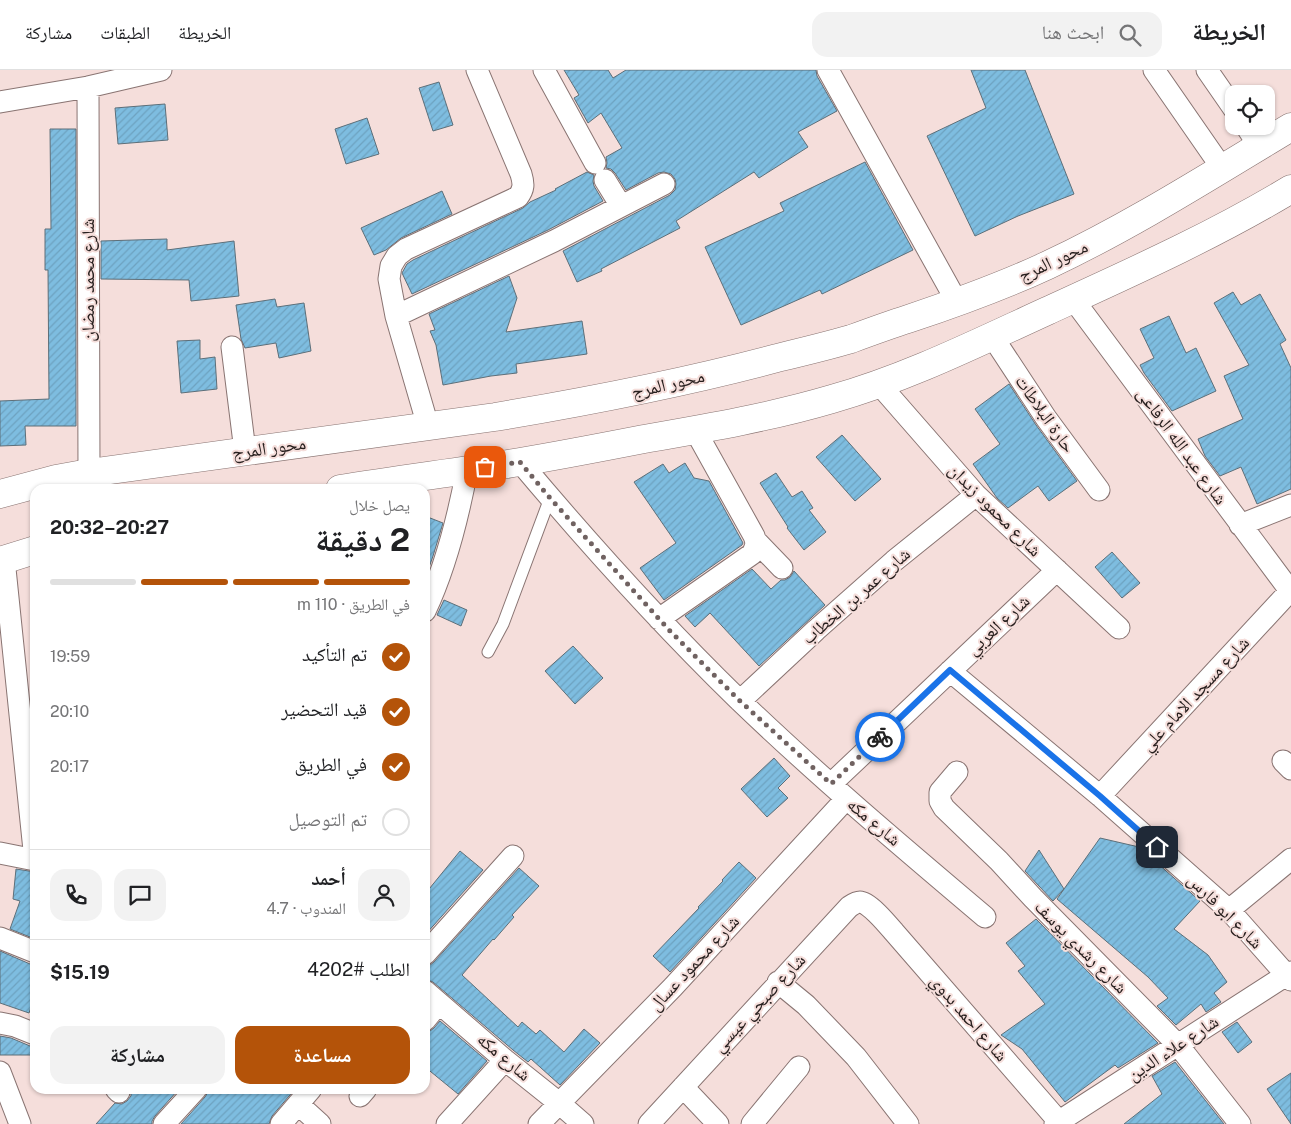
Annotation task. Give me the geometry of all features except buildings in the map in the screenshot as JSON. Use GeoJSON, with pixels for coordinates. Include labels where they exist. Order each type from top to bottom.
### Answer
{"type":"FeatureCollection","features":[{"type":"Feature","properties":{"kind":"main road","name":"محور المرج"},"geometry":{"type":"LineString","coordinates":[[37,484],[89,473],[562,406],[696,379],[850,339],[957,302],[1012,280],[1093,242],[1180,194],[1222,168],[1253,136],[1291,127]]}},
{"type":"Feature","properties":{"kind":"main road"},"geometry":{"type":"LineString","coordinates":[[385,484],[520,462],[695,430],[788,411],[834,399],[917,370],[1153,262],[1288,195]]}},
{"type":"Feature","properties":{"kind":"main road","name":"محور المرج"},"geometry":{"type":"LineString","coordinates":[[0,494],[30,486]]}},
{"type":"Feature","properties":{"kind":"main road"},"geometry":{"type":"LineString","coordinates":[[2,560],[30,552]]}},
{"type":"Feature","properties":{"kind":"street"},"geometry":{"type":"LineString","coordinates":[[0,102],[88,87],[161,70]]}},
{"type":"Feature","properties":{"kind":"street"},"geometry":{"type":"LineString","coordinates":[[428,426],[396,316],[389,279],[391,266],[397,256],[406,249],[518,197],[523,190],[524,183],[522,174],[477,70]]}},
{"type":"Feature","properties":{"kind":"street"},"geometry":{"type":"LineString","coordinates":[[544,70],[600,172],[621,206]]}},
{"type":"Feature","properties":{"kind":"street"},"geometry":{"type":"LineString","coordinates":[[828,70],[957,302]]}},
{"type":"Feature","properties":{"kind":"street"},"geometry":{"type":"LineString","coordinates":[[1154,70],[1222,168]]}},
{"type":"Feature","properties":{"kind":"street"},"geometry":{"type":"LineString","coordinates":[[1207,70],[1225,95]]}},
{"type":"Feature","properties":{"kind":"street","name":"شارع محمد رمضان"},"geometry":{"type":"LineString","coordinates":[[88,87],[89,473]]}},
{"type":"Feature","properties":{"kind":"street"},"geometry":{"type":"LineString","coordinates":[[396,316],[554,241],[664,184]]}},
{"type":"Feature","properties":{"kind":"street","name":"شارع عبد الله الرفاعى"},"geometry":{"type":"LineString","coordinates":[[1073,299],[1291,592]]}},
{"type":"Feature","properties":{"kind":"street","name":"حارة البلاطات"},"geometry":{"type":"LineString","coordinates":[[992,336],[1046,418],[1099,490]]}},
{"type":"Feature","properties":{"kind":"street"},"geometry":{"type":"LineString","coordinates":[[232,347],[245,452]]}},
{"type":"Feature","properties":{"kind":"street","name":"شارع محمود زيدان"},"geometry":{"type":"LineString","coordinates":[[879,384],[976,495],[1120,628]]}},
{"type":"Feature","properties":{"kind":"street"},"geometry":{"type":"LineString","coordinates":[[695,430],[756,542],[782,568]]}},
{"type":"Feature","properties":{"kind":"street","name":"شارع مكه"},"geometry":{"type":"LineString","coordinates":[[520,462],[659,619],[740,701],[846,799],[985,917]]}},
{"type":"Feature","properties":{"kind":"street"},"geometry":{"type":"LineString","coordinates":[[430,601],[461,501],[467,470]]}},
{"type":"Feature","properties":{"kind":"street","name":"شارع عمر بن الخطاب"},"geometry":{"type":"LineString","coordinates":[[740,701],[894,561],[976,495]]}},
{"type":"Feature","properties":{"kind":"street"},"geometry":{"type":"LineString","coordinates":[[1240,525],[1291,505]]}},
{"type":"Feature","properties":{"kind":"street"},"geometry":{"type":"LineString","coordinates":[[659,619],[752,554],[756,548],[756,542]]}},
{"type":"Feature","properties":{"kind":"street"},"geometry":{"type":"LineString","coordinates":[[2,560],[30,815]]}},
{"type":"Feature","properties":{"kind":"street","name":"شارع العربي"},"geometry":{"type":"LineString","coordinates":[[831,784],[1057,570]]}},
{"type":"Feature","properties":{"kind":"street","name":"شارع مسجد الامام علي"},"geometry":{"type":"LineString","coordinates":[[1100,796],[1291,592]]}},
{"type":"Feature","properties":{"kind":"street","name":"شارع ابو فارس"},"geometry":{"type":"LineString","coordinates":[[950,670],[1100,796],[1229,910],[1290,976]]}},
{"type":"Feature","properties":{"kind":"street","name":"شارع رشدي يوسف"},"geometry":{"type":"LineString","coordinates":[[957,772],[940,792],[940,801],[944,808],[999,861],[1178,1045],[1240,1124]]}},
{"type":"Feature","properties":{"kind":"street","name":"شارع محمود عسال"},"geometry":{"type":"LineString","coordinates":[[539,1124],[673,987],[846,799]]}},
{"type":"Feature","properties":{"kind":"street"},"geometry":{"type":"LineString","coordinates":[[0,853],[30,859]]}},
{"type":"Feature","properties":{"kind":"street"},"geometry":{"type":"LineString","coordinates":[[430,948],[513,856]]}},
{"type":"Feature","properties":{"kind":"street"},"geometry":{"type":"LineString","coordinates":[[1229,910],[1291,858]]}},
{"type":"Feature","properties":{"kind":"street","name":"شارع صبحي عيسي"},"geometry":{"type":"LineString","coordinates":[[648,1124],[849,907],[854,903],[860,902],[867,904],[876,913]]}},
{"type":"Feature","properties":{"kind":"street","name":"شارع احمد بدوي"},"geometry":{"type":"LineString","coordinates":[[876,913],[1058,1123]]}},
{"type":"Feature","properties":{"kind":"street"},"geometry":{"type":"LineString","coordinates":[[0,938],[30,950]]}},
{"type":"Feature","properties":{"kind":"street","name":"شارع علاء الدين"},"geometry":{"type":"LineString","coordinates":[[1058,1123],[1178,1045],[1290,976]]}},
{"type":"Feature","properties":{"kind":"street"},"geometry":{"type":"LineString","coordinates":[[778,982],[806,1005],[856,1057],[908,1124]]}},
{"type":"Feature","properties":{"kind":"street","name":"شارع مكه"},"geometry":{"type":"LineString","coordinates":[[432,997],[582,1124]]}},
{"type":"Feature","properties":{"kind":"street"},"geometry":{"type":"LineString","coordinates":[[0,1023],[30,1032]]}},
{"type":"Feature","properties":{"kind":"street"},"geometry":{"type":"LineString","coordinates":[[447,1124],[505,1060]]}},
{"type":"Feature","properties":{"kind":"street"},"geometry":{"type":"LineString","coordinates":[[752,1124],[799,1067]]}},
{"type":"Feature","properties":{"kind":"street"},"geometry":{"type":"LineString","coordinates":[[0,1072],[6,1105],[20,1124]]}},
{"type":"Feature","properties":{"kind":"street"},"geometry":{"type":"LineString","coordinates":[[683,1087],[718,1124]]}},
{"type":"Feature","properties":{"kind":"street"},"geometry":{"type":"LineString","coordinates":[[164,1124],[191,1094]]}},
{"type":"Feature","properties":{"kind":"street"},"geometry":{"type":"LineString","coordinates":[[281,1124],[305,1096],[320,1124]]}},
{"type":"Feature","properties":{"kind":"lane"},"geometry":{"type":"LineString","coordinates":[[488,652],[503,624],[550,498]]}},
{"type":"Feature","properties":{"kind":"way so far"},"geometry":{"type":"LineString","coordinates":[[485,467],[520,462],[670,631],[740,701],[831,784],[880,737]]}},
{"type":"Feature","properties":{"kind":"route"},"geometry":{"type":"LineString","coordinates":[[880,737],[950,670],[1100,796],[1157,847]]}}]}
